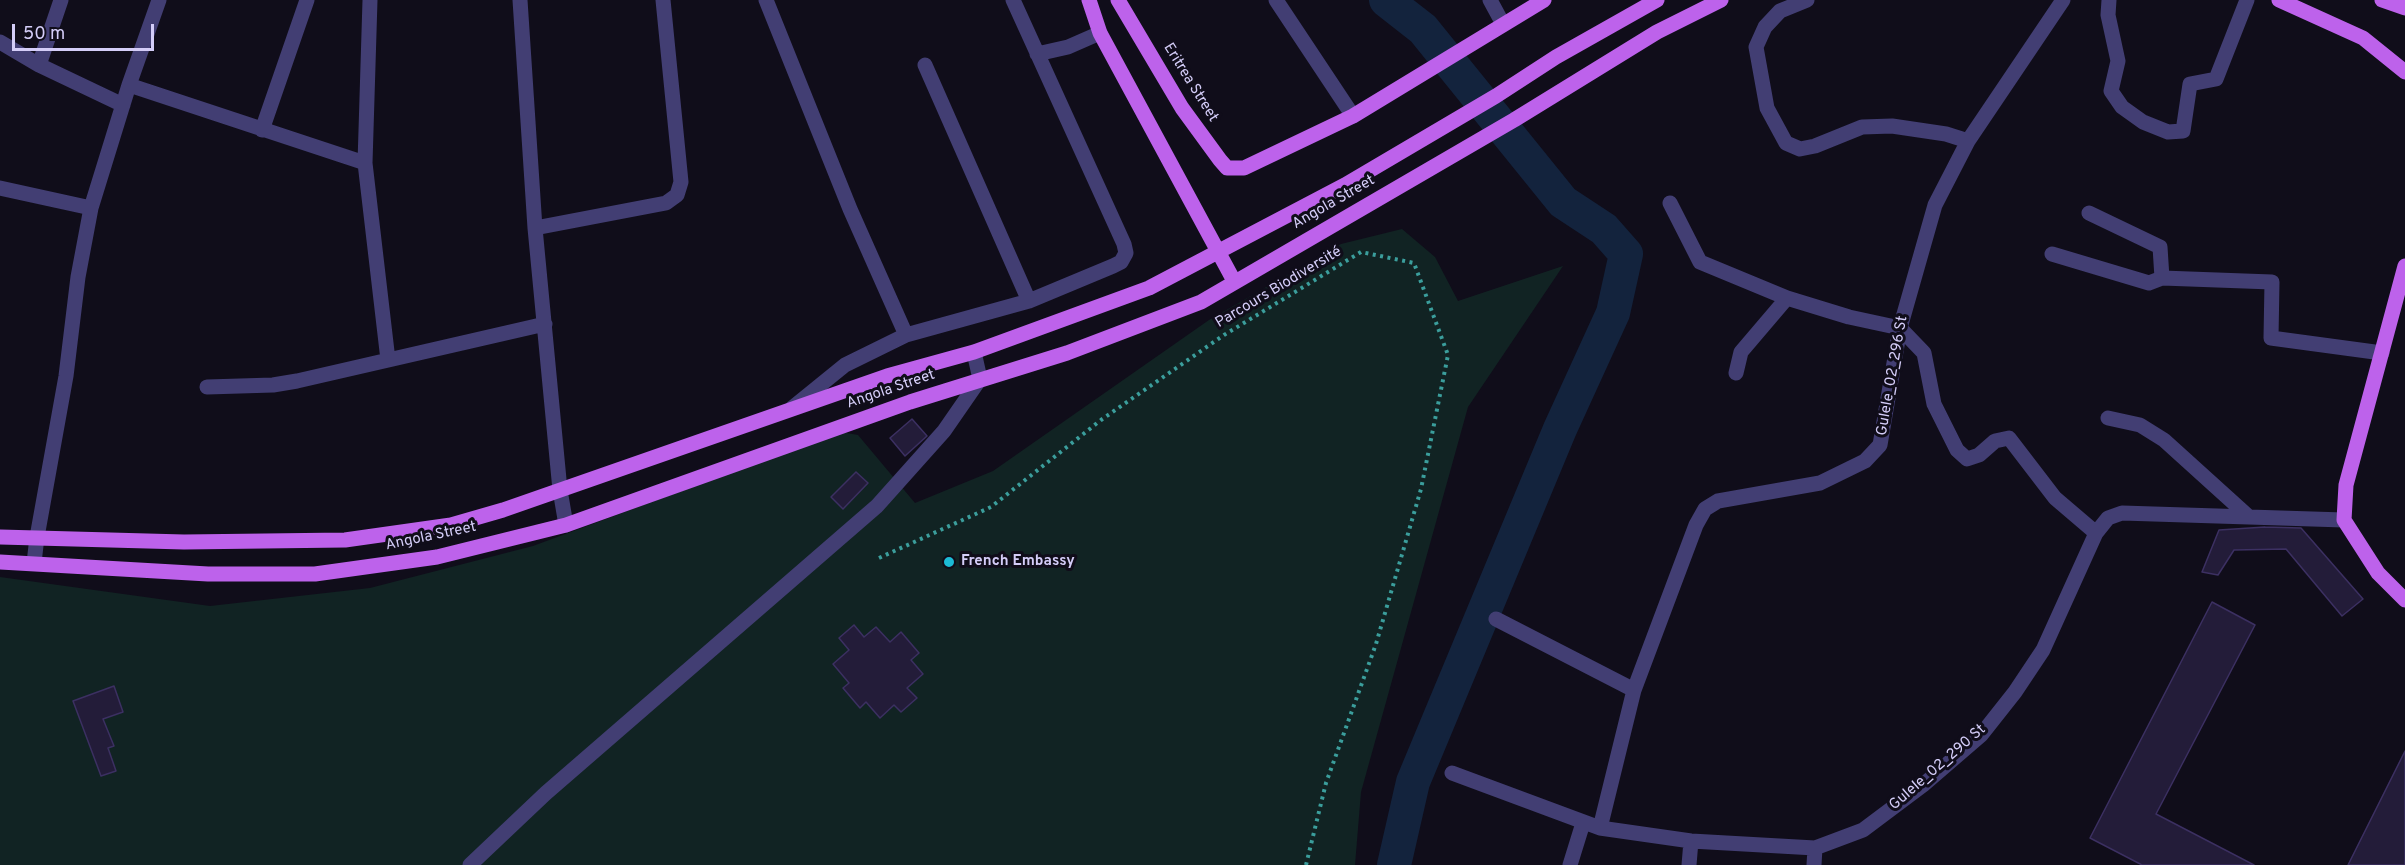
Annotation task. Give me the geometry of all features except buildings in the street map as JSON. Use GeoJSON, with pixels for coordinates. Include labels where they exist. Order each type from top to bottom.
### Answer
{"type":"FeatureCollection","features":[{"type":"Feature","properties":{"kind":"main road"},"geometry":{"type":"LineString","coordinates":[[1089,0],[1100,33],[1234,281]]}},
{"type":"Feature","properties":{"kind":"main road","name":"Eritrea Street"},"geometry":{"type":"LineString","coordinates":[[1118,0],[1182,108],[1227,168],[1244,168],[1353,116]]}},
{"type":"Feature","properties":{"kind":"main road"},"geometry":{"type":"LineString","coordinates":[[1353,116],[1544,0]]}},
{"type":"Feature","properties":{"kind":"main road"},"geometry":{"type":"LineString","coordinates":[[0,537],[196,542],[345,540],[451,525],[560,490],[886,376],[974,352],[1149,288],[1345,185],[1496,96],[1556,57],[1657,0]]}},
{"type":"Feature","properties":{"kind":"main road","name":"Angola Street"},"geometry":{"type":"LineString","coordinates":[[0,562],[208,574],[315,574],[437,557],[566,525],[980,379],[1067,353],[1201,302],[1514,120],[1657,32],[1721,0]]}},
{"type":"Feature","properties":{"kind":"main road"},"geometry":{"type":"LineString","coordinates":[[2279,0],[2363,38],[2381,50],[2405,72]]}},
{"type":"Feature","properties":{"kind":"main road"},"geometry":{"type":"LineString","coordinates":[[2382,0],[2405,8]]}},
{"type":"Feature","properties":{"kind":"main road"},"geometry":{"type":"LineString","coordinates":[[2405,266],[2346,485],[2344,520],[2378,573],[2405,600]]}},
{"type":"Feature","properties":{"kind":"street"},"geometry":{"type":"LineString","coordinates":[[39,65],[61,0]]}},
{"type":"Feature","properties":{"kind":"street"},"geometry":{"type":"LineString","coordinates":[[34,563],[66,376],[78,277],[91,208],[129,85],[159,0]]}},
{"type":"Feature","properties":{"kind":"street"},"geometry":{"type":"LineString","coordinates":[[262,130],[307,0]]}},
{"type":"Feature","properties":{"kind":"street"},"geometry":{"type":"LineString","coordinates":[[370,0],[365,163],[388,360]]}},
{"type":"Feature","properties":{"kind":"street"},"geometry":{"type":"LineString","coordinates":[[520,0],[535,228],[560,490],[566,525]]}},
{"type":"Feature","properties":{"kind":"street"},"geometry":{"type":"LineString","coordinates":[[535,228],[666,203],[677,195],[681,182],[663,0]]}},
{"type":"Feature","properties":{"kind":"street"},"geometry":{"type":"LineString","coordinates":[[766,0],[850,210],[906,335]]}},
{"type":"Feature","properties":{"kind":"street"},"geometry":{"type":"LineString","coordinates":[[789,411],[845,365],[906,335],[1029,301],[1113,266],[1121,262],[1126,253],[1124,244],[1013,0]]}},
{"type":"Feature","properties":{"kind":"street"},"geometry":{"type":"LineString","coordinates":[[1276,0],[1353,116]]}},
{"type":"Feature","properties":{"kind":"street"},"geometry":{"type":"LineString","coordinates":[[1490,0],[1503,24]]}},
{"type":"Feature","properties":{"kind":"street"},"geometry":{"type":"LineString","coordinates":[[1807,0],[1780,11],[1765,27],[1756,47],[1767,108],[1786,143],[1800,149],[1815,146],[1862,127],[1892,126],[1946,134],[1968,141]]}},
{"type":"Feature","properties":{"kind":"street","name":"Gulele_02_296 St"},"geometry":{"type":"LineString","coordinates":[[1600,828],[1634,690],[1696,525],[1705,509],[1718,501],[1820,483],[1865,461],[1880,445],[1900,328],[1935,205],[1968,141],[2063,0]]}},
{"type":"Feature","properties":{"kind":"street"},"geometry":{"type":"LineString","coordinates":[[2109,0],[2108,15],[2118,61],[2111,91],[2122,107],[2143,122],[2168,132],[2183,131],[2190,84],[2216,79],[2247,0]]}},
{"type":"Feature","properties":{"kind":"street"},"geometry":{"type":"LineString","coordinates":[[1037,54],[1068,47],[1100,33]]}},
{"type":"Feature","properties":{"kind":"street"},"geometry":{"type":"LineString","coordinates":[[0,42],[39,65],[123,105]]}},
{"type":"Feature","properties":{"kind":"street"},"geometry":{"type":"LineString","coordinates":[[925,65],[1029,301]]}},
{"type":"Feature","properties":{"kind":"street"},"geometry":{"type":"LineString","coordinates":[[129,85],[365,163]]}},
{"type":"Feature","properties":{"kind":"street"},"geometry":{"type":"LineString","coordinates":[[0,188],[91,208]]}},
{"type":"Feature","properties":{"kind":"street"},"geometry":{"type":"LineString","coordinates":[[1670,203],[1700,262],[1787,298],[1849,317],[1900,328],[1924,353],[1934,404],[1957,450],[1967,459],[1979,455],[1995,441],[2009,438],[2055,498],[2096,533]]}},
{"type":"Feature","properties":{"kind":"street"},"geometry":{"type":"LineString","coordinates":[[2089,213],[2160,247],[2162,278]]}},
{"type":"Feature","properties":{"kind":"street"},"geometry":{"type":"LineString","coordinates":[[2052,254],[2149,284],[2162,278],[2272,282],[2271,338],[2382,353]]}},
{"type":"Feature","properties":{"kind":"street"},"geometry":{"type":"LineString","coordinates":[[1736,373],[1742,352],[1787,298]]}},
{"type":"Feature","properties":{"kind":"street"},"geometry":{"type":"LineString","coordinates":[[207,387],[273,385],[545,324]]}},
{"type":"Feature","properties":{"kind":"street"},"geometry":{"type":"LineString","coordinates":[[470,865],[546,793],[877,506],[944,431],[980,379],[974,352]]}},
{"type":"Feature","properties":{"kind":"street"},"geometry":{"type":"LineString","coordinates":[[2108,418],[2140,425],[2164,440],[2248,516]]}},
{"type":"Feature","properties":{"kind":"street","name":"Gulele_02_290 St"},"geometry":{"type":"LineString","coordinates":[[1452,773],[1600,828],[1691,841],[1815,848],[1863,830],[1923,785],[1981,735],[2015,692],[2043,650],[2096,533],[2108,518],[2122,513],[2344,520]]}},
{"type":"Feature","properties":{"kind":"street"},"geometry":{"type":"LineString","coordinates":[[1496,619],[1634,690]]}},
{"type":"Feature","properties":{"kind":"street"},"geometry":{"type":"LineString","coordinates":[[1570,865],[1583,823]]}},
{"type":"Feature","properties":{"kind":"street"},"geometry":{"type":"LineString","coordinates":[[1689,865],[1691,841]]}},
{"type":"Feature","properties":{"kind":"street"},"geometry":{"type":"LineString","coordinates":[[1814,865],[1815,848]]}},
{"type":"Feature","properties":{"kind":"path","name":"Parcours Biodiversité"},"geometry":{"type":"LineString","coordinates":[[879,558],[992,507],[1101,420],[1224,335],[1361,252],[1414,263],[1448,355],[1421,489],[1376,644],[1326,783],[1306,865]]}},
{"type":"Feature","properties":{"kind":"shaded area","name":"French Embassy"},"geometry":{"type":"Polygon","coordinates":[[[1402,229],[1435,257],[1458,301],[1563,266],[1468,407],[1361,792],[1355,865],[0,865],[0,577],[210,606],[370,588],[533,546],[841,432],[858,435],[915,503],[993,471],[1209,320],[1341,244],[1402,229]]]}},
{"type":"Feature","properties":{"kind":"waterway"},"geometry":{"type":"LineString","coordinates":[[1386,0],[1423,29],[1563,202],[1604,229],[1626,254],[1613,313],[1560,429],[1413,782],[1394,865]]}},
{"type":"Feature","properties":{"kind":"place","name":"French Embassy"},"geometry":{"type":"Point","coordinates":[949,562]}}]}
